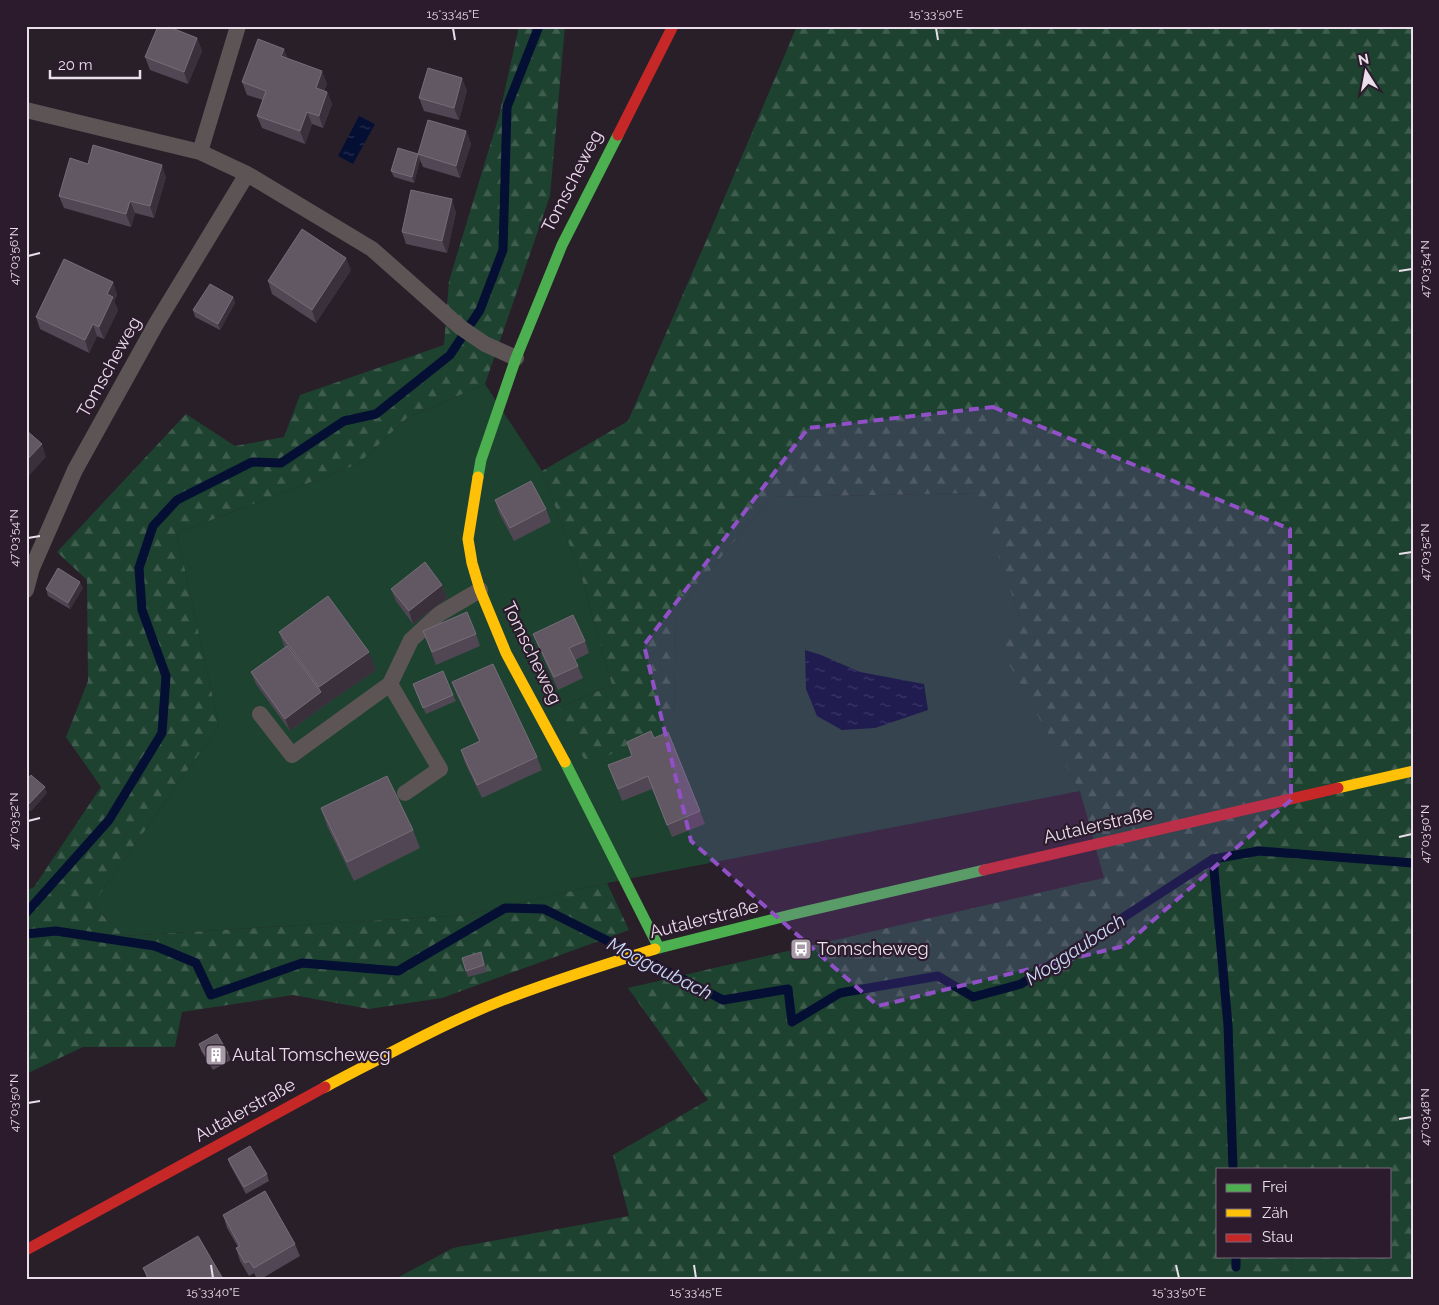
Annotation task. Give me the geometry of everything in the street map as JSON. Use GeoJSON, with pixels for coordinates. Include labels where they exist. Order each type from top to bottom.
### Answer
{"type":"FeatureCollection","features":[{"type":"Feature","properties":{"kind":"main road","name":"Tomscheweg"},"geometry":{"type":"LineString","coordinates":[[659,948],[548,729],[506,653],[480,590],[472,563],[468,539],[481,460],[516,358],[562,244],[673,26]]}},
{"type":"Feature","properties":{"kind":"main road","name":"Autalerstraße"},"geometry":{"type":"LineString","coordinates":[[26,1250],[325,1086],[425,1036],[501,1002],[574,974],[659,948],[979,870],[1413,771]]}},
{"type":"Feature","properties":{"kind":"lane"},"geometry":{"type":"LineString","coordinates":[[200,152],[238,26]]}},
{"type":"Feature","properties":{"kind":"lane"},"geometry":{"type":"LineString","coordinates":[[26,110],[200,152],[247,174],[372,249],[460,328],[485,344],[516,358]]}},
{"type":"Feature","properties":{"kind":"lane","name":"Tomscheweg"},"geometry":{"type":"LineString","coordinates":[[26,590],[32,568],[75,470],[156,324],[247,174]]}},
{"type":"Feature","properties":{"kind":"lane"},"geometry":{"type":"LineString","coordinates":[[260,714],[292,755],[390,684],[411,640],[438,614],[480,590]]}},
{"type":"Feature","properties":{"kind":"lane"},"geometry":{"type":"LineString","coordinates":[[390,684],[440,769],[405,793]]}},
{"type":"Feature","properties":{"kind":"highlighted area"},"geometry":{"type":"Polygon","coordinates":[[[993,407],[1290,529],[1291,800],[1124,946],[878,1006],[691,841],[644,645],[808,428],[993,407]]]}},
{"type":"Feature","properties":{"kind":"green space"},"geometry":{"type":"Polygon","coordinates":[[[517,26],[565,26],[550,196],[485,384],[407,418],[358,464],[177,533],[219,726],[92,905],[124,936],[466,915],[607,883],[629,930],[442,998],[369,1009],[293,995],[182,1012],[175,1047],[83,1047],[26,1074],[26,891],[34,887],[101,787],[66,737],[88,681],[87,580],[57,552],[186,414],[235,446],[284,437],[300,395],[444,345],[449,281],[499,116],[518,31],[517,26]]]}},
{"type":"Feature","properties":{"kind":"green space"},"geometry":{"type":"Polygon","coordinates":[[[797,26],[1413,26],[1413,1279],[395,1279],[453,1248],[629,1216],[613,1155],[708,1100],[628,988],[1104,878],[1080,791],[995,639],[1020,618],[977,493],[771,497],[676,612],[674,719],[588,767],[559,708],[612,685],[582,579],[542,471],[628,421],[797,26]]]}},
{"type":"Feature","properties":{"kind":"green space"},"geometry":{"type":"Polygon","coordinates":[[[485,384],[542,471],[582,579],[612,685],[559,708],[674,719],[676,612],[771,497],[978,493],[1020,618],[996,639],[1080,791],[607,883],[466,915],[124,936],[92,905],[219,726],[177,533],[358,464],[407,418],[485,384]]]}},
{"type":"Feature","properties":{"kind":"water"},"geometry":{"type":"Polygon","coordinates":[[[359,116],[375,124],[353,164],[338,156],[359,116]]]}},
{"type":"Feature","properties":{"kind":"water"},"geometry":{"type":"Polygon","coordinates":[[[805,650],[860,672],[924,684],[928,710],[875,728],[842,730],[817,716],[806,689],[805,650]]]}},
{"type":"Feature","properties":{"kind":"building"},"geometry":{"type":"Polygon","coordinates":[[[158,26],[167,26],[197,38],[184,72],[145,57],[158,26]]]}},
{"type":"Feature","properties":{"kind":"building"},"geometry":{"type":"Polygon","coordinates":[[[258,39],[284,49],[281,56],[322,71],[316,88],[327,92],[319,116],[307,112],[300,131],[257,116],[266,91],[242,82],[258,39]]]}},
{"type":"Feature","properties":{"kind":"building"},"geometry":{"type":"Polygon","coordinates":[[[428,68],[462,78],[454,108],[419,98],[428,68]]]}},
{"type":"Feature","properties":{"kind":"building"},"geometry":{"type":"Polygon","coordinates":[[[428,120],[466,131],[456,166],[418,154],[428,120]]]}},
{"type":"Feature","properties":{"kind":"building"},"geometry":{"type":"Polygon","coordinates":[[[93,145],[162,165],[150,206],[130,201],[126,214],[59,196],[70,158],[88,164],[93,145]]]}},
{"type":"Feature","properties":{"kind":"building"},"geometry":{"type":"Polygon","coordinates":[[[398,148],[418,154],[412,177],[391,171],[398,148]]]}},
{"type":"Feature","properties":{"kind":"building"},"geometry":{"type":"Polygon","coordinates":[[[411,190],[452,199],[442,241],[402,232],[411,190]]]}},
{"type":"Feature","properties":{"kind":"building"},"geometry":{"type":"Polygon","coordinates":[[[302,229],[346,258],[312,310],[268,281],[302,229]]]}},
{"type":"Feature","properties":{"kind":"building"},"geometry":{"type":"Polygon","coordinates":[[[64,259],[113,282],[107,294],[113,297],[99,327],[93,324],[85,340],[36,317],[64,259]]]}},
{"type":"Feature","properties":{"kind":"building"},"geometry":{"type":"Polygon","coordinates":[[[210,284],[233,297],[218,324],[193,310],[210,284]]]}},
{"type":"Feature","properties":{"kind":"building"},"geometry":{"type":"Polygon","coordinates":[[[26,430],[42,444],[26,461],[26,430]]]}},
{"type":"Feature","properties":{"kind":"building"},"geometry":{"type":"Polygon","coordinates":[[[531,481],[546,509],[510,528],[495,500],[531,481]]]}},
{"type":"Feature","properties":{"kind":"building"},"geometry":{"type":"Polygon","coordinates":[[[425,562],[442,585],[409,611],[391,589],[425,562]]]}},
{"type":"Feature","properties":{"kind":"building"},"geometry":{"type":"Polygon","coordinates":[[[58,568],[80,582],[68,603],[46,589],[58,568]]]}},
{"type":"Feature","properties":{"kind":"building"},"geometry":{"type":"Polygon","coordinates":[[[328,596],[369,652],[319,687],[279,632],[328,596]]]}},
{"type":"Feature","properties":{"kind":"building"},"geometry":{"type":"Polygon","coordinates":[[[467,612],[476,634],[432,652],[423,631],[467,612]]]}},
{"type":"Feature","properties":{"kind":"building"},"geometry":{"type":"Polygon","coordinates":[[[573,615],[585,641],[569,648],[578,666],[554,677],[533,634],[573,615]]]}},
{"type":"Feature","properties":{"kind":"building"},"geometry":{"type":"Polygon","coordinates":[[[287,646],[321,692],[285,719],[251,672],[287,646]]]}},
{"type":"Feature","properties":{"kind":"building"},"geometry":{"type":"Polygon","coordinates":[[[493,664],[537,757],[477,785],[461,750],[480,741],[452,682],[493,664]]]}},
{"type":"Feature","properties":{"kind":"building"},"geometry":{"type":"Polygon","coordinates":[[[443,671],[453,695],[423,708],[413,684],[443,671]]]}},
{"type":"Feature","properties":{"kind":"building"},"geometry":{"type":"Polygon","coordinates":[[[651,731],[654,738],[668,732],[700,811],[667,825],[648,776],[618,789],[608,765],[632,756],[627,742],[651,731]]]}},
{"type":"Feature","properties":{"kind":"building"},"geometry":{"type":"Polygon","coordinates":[[[31,775],[45,787],[28,805],[26,803],[26,780],[31,775]]]}},
{"type":"Feature","properties":{"kind":"building"},"geometry":{"type":"Polygon","coordinates":[[[387,776],[413,830],[347,862],[321,808],[387,776]]]}},
{"type":"Feature","properties":{"kind":"building"},"geometry":{"type":"Polygon","coordinates":[[[481,952],[484,965],[466,971],[462,958],[481,952]]]}},
{"type":"Feature","properties":{"kind":"building","name":"Autal Tomscheweg"},"geometry":{"type":"Polygon","coordinates":[[[217,1034],[228,1053],[210,1063],[199,1044],[217,1034]]]}},
{"type":"Feature","properties":{"kind":"building"},"geometry":{"type":"Polygon","coordinates":[[[250,1146],[267,1174],[244,1187],[228,1159],[250,1146]]]}},
{"type":"Feature","properties":{"kind":"building"},"geometry":{"type":"Polygon","coordinates":[[[265,1191],[295,1244],[254,1268],[249,1261],[245,1263],[236,1248],[240,1246],[223,1215],[265,1191]]]}},
{"type":"Feature","properties":{"kind":"building"},"geometry":{"type":"Polygon","coordinates":[[[198,1236],[223,1279],[149,1279],[143,1268],[198,1236]]]}},
{"type":"Feature","properties":{"kind":"waterway"},"geometry":{"type":"LineString","coordinates":[[26,913],[109,820],[162,733],[166,676],[142,610],[139,568],[153,526],[177,500],[252,462],[281,463],[344,421],[376,414],[450,355],[480,310],[503,250],[507,107],[539,26]]}},
{"type":"Feature","properties":{"kind":"waterway","name":"Moggaubach"},"geometry":{"type":"LineString","coordinates":[[644,959],[723,1000],[788,989],[792,1022],[840,993],[938,976],[973,997],[1021,984],[1213,859],[1259,851],[1413,863]]}},
{"type":"Feature","properties":{"kind":"waterway"},"geometry":{"type":"LineString","coordinates":[[1213,859],[1228,1025],[1233,1168]]}},
{"type":"Feature","properties":{"kind":"waterway","name":"Moggaubach"},"geometry":{"type":"LineString","coordinates":[[26,934],[56,931],[155,946],[196,963],[211,995],[302,963],[398,971],[505,908],[544,909],[628,951]]}},
{"type":"Feature","properties":{"kind":"waterway"},"geometry":{"type":"LineString","coordinates":[[1236,1258],[1236,1267]]}},
{"type":"Feature","properties":{"kind":"traffic: fast"},"geometry":{"type":"LineString","coordinates":[[478,477],[481,460],[516,358],[562,245],[618,135]]}},
{"type":"Feature","properties":{"kind":"traffic: fast"},"geometry":{"type":"LineString","coordinates":[[565,762],[659,948]]}},
{"type":"Feature","properties":{"kind":"traffic: fast"},"geometry":{"type":"LineString","coordinates":[[655,949],[794,914],[984,870]]}},
{"type":"Feature","properties":{"kind":"traffic: slow"},"geometry":{"type":"LineString","coordinates":[[478,477],[468,539],[472,563],[480,590],[506,653],[565,762]]}},
{"type":"Feature","properties":{"kind":"traffic: slow"},"geometry":{"type":"LineString","coordinates":[[1338,788],[1413,771]]}},
{"type":"Feature","properties":{"kind":"traffic: slow"},"geometry":{"type":"LineString","coordinates":[[325,1087],[413,1041],[480,1009],[559,980],[655,949]]}},
{"type":"Feature","properties":{"kind":"traffic: jam"},"geometry":{"type":"LineString","coordinates":[[618,135],[673,26]]}},
{"type":"Feature","properties":{"kind":"traffic: jam"},"geometry":{"type":"LineString","coordinates":[[984,870],[1338,788]]}},
{"type":"Feature","properties":{"kind":"traffic: jam"},"geometry":{"type":"LineString","coordinates":[[26,1250],[325,1087]]}},
{"type":"Feature","properties":{"kind":"place","name":"Tomscheweg"},"geometry":{"type":"Point","coordinates":[801,949]}},
{"type":"Feature","properties":{"kind":"place","name":"Autal Tomscheweg"},"geometry":{"type":"Point","coordinates":[216,1055]}}]}
